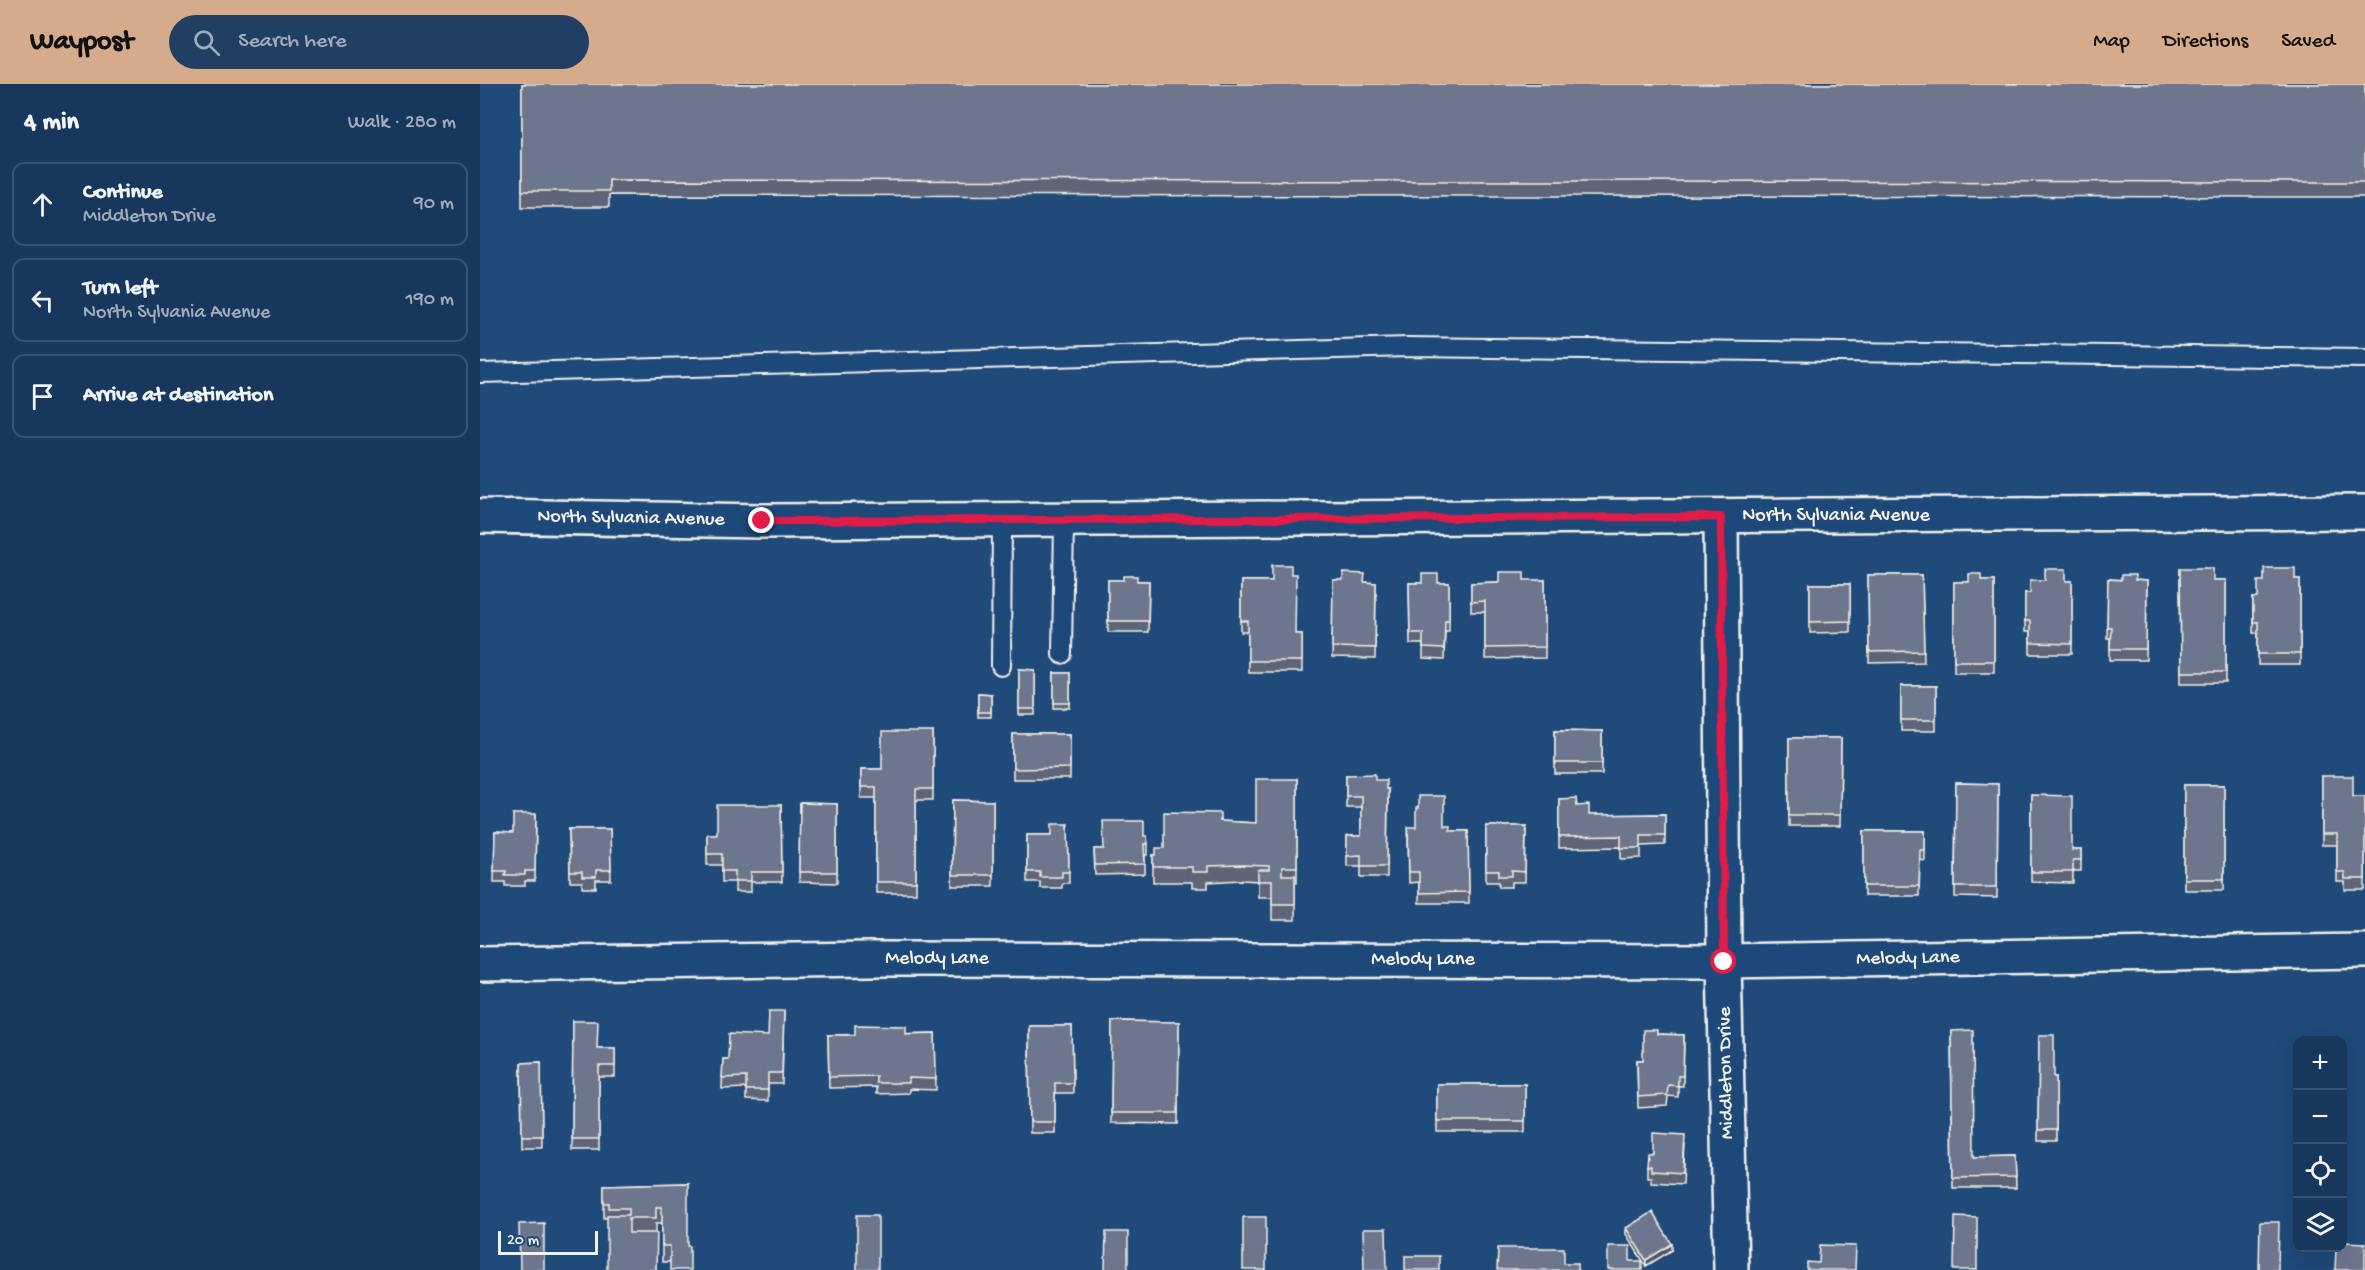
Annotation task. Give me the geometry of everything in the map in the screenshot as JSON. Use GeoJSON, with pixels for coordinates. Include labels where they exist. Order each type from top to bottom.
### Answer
{"type":"FeatureCollection","features":[{"type":"Feature","properties":{"kind":"street","name":"North Sylvania Avenue"},"geometry":{"type":"LineString","coordinates":[[480,516],[762,521],[2365,512]]}},
{"type":"Feature","properties":{"kind":"street","name":"Middleton Drive"},"geometry":{"type":"LineString","coordinates":[[1721,517],[1724,962],[1731,1270]]}},
{"type":"Feature","properties":{"kind":"street","name":"Melody Lane"},"geometry":{"type":"LineString","coordinates":[[480,964],[872,959],[1724,962],[2365,951]]}},
{"type":"Feature","properties":{"kind":"lane"},"geometry":{"type":"LineString","coordinates":[[480,373],[1408,347],[2365,358]]}},
{"type":"Feature","properties":{"kind":"lane"},"geometry":{"type":"LineString","coordinates":[[1001,666],[1002,520]]}},
{"type":"Feature","properties":{"kind":"lane"},"geometry":{"type":"LineString","coordinates":[[1062,654],[1064,520]]}},
{"type":"Feature","properties":{"kind":"building"},"geometry":{"type":"Polygon","coordinates":[[[522,84],[2365,84],[2365,182],[609,180],[609,191],[522,191],[522,84]]]}},
{"type":"Feature","properties":{"kind":"building"},"geometry":{"type":"Polygon","coordinates":[[[1272,565],[1291,565],[1291,574],[1296,574],[1295,634],[1302,634],[1302,661],[1248,661],[1248,621],[1241,621],[1241,581],[1272,581],[1272,565]]]}},
{"type":"Feature","properties":{"kind":"building"},"geometry":{"type":"Polygon","coordinates":[[[2180,568],[2213,568],[2213,580],[2226,580],[2226,672],[2181,672],[2180,568]]]}},
{"type":"Feature","properties":{"kind":"building"},"geometry":{"type":"Polygon","coordinates":[[[2264,568],[2295,568],[2295,579],[2300,579],[2300,654],[2258,654],[2258,622],[2253,622],[2253,598],[2258,598],[2258,581],[2264,581],[2264,568]]]}},
{"type":"Feature","properties":{"kind":"building"},"geometry":{"type":"Polygon","coordinates":[[[2045,569],[2066,569],[2066,581],[2072,581],[2072,644],[2030,643],[2030,621],[2025,621],[2025,593],[2030,593],[2030,580],[2045,580],[2045,569]]]}},
{"type":"Feature","properties":{"kind":"building"},"geometry":{"type":"Polygon","coordinates":[[[1499,572],[1524,572],[1524,580],[1545,580],[1545,647],[1485,648],[1485,601],[1471,602],[1471,583],[1499,582],[1499,572]]]}},
{"type":"Feature","properties":{"kind":"building"},"geometry":{"type":"Polygon","coordinates":[[[1343,573],[1365,574],[1364,582],[1376,583],[1375,648],[1332,647],[1333,580],[1343,580],[1343,573]]]}},
{"type":"Feature","properties":{"kind":"building"},"geometry":{"type":"Polygon","coordinates":[[[1422,574],[1438,574],[1438,583],[1449,583],[1449,620],[1445,620],[1444,649],[1423,648],[1423,633],[1410,633],[1409,583],[1422,583],[1422,574]]]}},
{"type":"Feature","properties":{"kind":"building"},"geometry":{"type":"Polygon","coordinates":[[[1969,574],[1981,574],[1981,580],[1994,580],[1994,661],[1954,661],[1954,582],[1969,582],[1969,574]]]}},
{"type":"Feature","properties":{"kind":"building"},"geometry":{"type":"Polygon","coordinates":[[[1868,575],[1922,575],[1924,651],[1869,652],[1868,575]]]}},
{"type":"Feature","properties":{"kind":"building"},"geometry":{"type":"Polygon","coordinates":[[[2121,575],[2135,575],[2135,580],[2147,581],[2146,649],[2110,649],[2111,627],[2107,627],[2108,579],[2121,580],[2121,575]]]}},
{"type":"Feature","properties":{"kind":"building"},"geometry":{"type":"Polygon","coordinates":[[[1124,576],[1137,576],[1137,581],[1149,581],[1148,621],[1108,621],[1108,580],[1124,580],[1124,576]]]}},
{"type":"Feature","properties":{"kind":"building"},"geometry":{"type":"Polygon","coordinates":[[[1810,584],[1850,584],[1850,621],[1810,622],[1810,584]]]}},
{"type":"Feature","properties":{"kind":"building"},"geometry":{"type":"Polygon","coordinates":[[[1019,669],[1035,670],[1035,709],[1019,709],[1019,669]]]}},
{"type":"Feature","properties":{"kind":"building"},"geometry":{"type":"Polygon","coordinates":[[[1054,673],[1070,673],[1070,703],[1054,703],[1054,673]]]}},
{"type":"Feature","properties":{"kind":"building"},"geometry":{"type":"Polygon","coordinates":[[[1901,686],[1936,686],[1936,720],[1901,720],[1901,686]]]}},
{"type":"Feature","properties":{"kind":"building"},"geometry":{"type":"Polygon","coordinates":[[[978,693],[991,694],[991,712],[978,712],[978,693]]]}},
{"type":"Feature","properties":{"kind":"building"},"geometry":{"type":"Polygon","coordinates":[[[1555,730],[1602,731],[1602,763],[1555,763],[1555,730]]]}},
{"type":"Feature","properties":{"kind":"building"},"geometry":{"type":"Polygon","coordinates":[[[882,732],[933,732],[933,789],[916,789],[916,882],[876,882],[876,787],[861,787],[861,769],[882,769],[882,732]]]}},
{"type":"Feature","properties":{"kind":"building"},"geometry":{"type":"Polygon","coordinates":[[[1013,734],[1070,734],[1070,768],[1013,769],[1013,734]]]}},
{"type":"Feature","properties":{"kind":"building"},"geometry":{"type":"Polygon","coordinates":[[[1789,738],[1841,738],[1840,815],[1789,815],[1789,738]]]}},
{"type":"Feature","properties":{"kind":"building"},"geometry":{"type":"Polygon","coordinates":[[[1375,774],[1375,780],[1386,780],[1386,789],[1388,789],[1387,866],[1361,866],[1361,855],[1347,856],[1347,836],[1361,836],[1361,796],[1346,796],[1346,775],[1375,774]]]}},
{"type":"Feature","properties":{"kind":"building"},"geometry":{"type":"Polygon","coordinates":[[[2322,776],[2353,776],[2353,796],[2365,796],[2365,879],[2345,879],[2345,872],[2337,872],[2337,834],[2322,834],[2322,776]]]}},
{"type":"Feature","properties":{"kind":"building"},"geometry":{"type":"Polygon","coordinates":[[[1256,779],[1297,779],[1297,867],[1282,867],[1282,875],[1295,875],[1295,904],[1272,904],[1272,881],[1258,881],[1258,870],[1269,870],[1269,866],[1208,866],[1208,872],[1192,872],[1192,867],[1153,867],[1153,855],[1156,855],[1156,848],[1164,848],[1164,812],[1220,813],[1220,821],[1256,823],[1256,779]]]}},
{"type":"Feature","properties":{"kind":"building"},"geometry":{"type":"Polygon","coordinates":[[[1956,783],[1998,784],[1997,887],[1955,887],[1956,783]]]}},
{"type":"Feature","properties":{"kind":"building"},"geometry":{"type":"Polygon","coordinates":[[[2184,785],[2224,785],[2224,879],[2184,879],[2184,785]]]}},
{"type":"Feature","properties":{"kind":"building"},"geometry":{"type":"Polygon","coordinates":[[[2031,795],[2072,796],[2072,850],[2081,850],[2081,860],[2073,860],[2073,872],[2031,872],[2031,795]]]}},
{"type":"Feature","properties":{"kind":"building"},"geometry":{"type":"Polygon","coordinates":[[[1418,796],[1444,796],[1444,826],[1450,826],[1450,831],[1468,831],[1469,892],[1419,893],[1419,872],[1409,872],[1408,827],[1416,827],[1418,796]]]}},
{"type":"Feature","properties":{"kind":"building"},"geometry":{"type":"Polygon","coordinates":[[[1576,798],[1577,806],[1589,805],[1589,815],[1665,814],[1665,835],[1641,835],[1641,848],[1621,848],[1621,836],[1559,837],[1559,799],[1576,798]]]}},
{"type":"Feature","properties":{"kind":"building"},"geometry":{"type":"Polygon","coordinates":[[[953,800],[993,801],[993,875],[952,875],[953,800]]]}},
{"type":"Feature","properties":{"kind":"building"},"geometry":{"type":"Polygon","coordinates":[[[800,803],[837,804],[837,872],[799,872],[800,803]]]}},
{"type":"Feature","properties":{"kind":"building"},"geometry":{"type":"Polygon","coordinates":[[[717,805],[781,805],[782,872],[751,872],[751,881],[735,881],[735,871],[722,871],[722,854],[707,854],[707,834],[717,834],[717,805]]]}},
{"type":"Feature","properties":{"kind":"building"},"geometry":{"type":"Polygon","coordinates":[[[513,814],[536,814],[535,871],[525,871],[525,875],[505,875],[506,871],[494,871],[495,832],[513,833],[513,814]]]}},
{"type":"Feature","properties":{"kind":"building"},"geometry":{"type":"Polygon","coordinates":[[[1103,821],[1144,821],[1144,836],[1147,836],[1148,844],[1144,844],[1145,864],[1095,865],[1094,849],[1104,849],[1103,821]]]}},
{"type":"Feature","properties":{"kind":"building"},"geometry":{"type":"Polygon","coordinates":[[[1052,824],[1068,824],[1069,872],[1062,872],[1062,877],[1040,877],[1040,872],[1027,872],[1027,835],[1052,835],[1052,824]]]}},
{"type":"Feature","properties":{"kind":"building"},"geometry":{"type":"Polygon","coordinates":[[[1486,826],[1526,826],[1525,872],[1512,871],[1512,876],[1499,876],[1499,871],[1486,871],[1486,826]]]}},
{"type":"Feature","properties":{"kind":"building"},"geometry":{"type":"Polygon","coordinates":[[[569,829],[610,829],[611,870],[596,870],[596,877],[582,877],[582,872],[570,872],[569,829]]]}},
{"type":"Feature","properties":{"kind":"building"},"geometry":{"type":"Polygon","coordinates":[[[1864,831],[1925,831],[1925,850],[1920,850],[1919,886],[1864,886],[1864,831]]]}},
{"type":"Feature","properties":{"kind":"building"},"geometry":{"type":"Polygon","coordinates":[[[769,1011],[784,1011],[782,1073],[768,1073],[768,1090],[746,1090],[746,1077],[722,1078],[723,1059],[728,1059],[729,1034],[768,1036],[769,1011]]]}},
{"type":"Feature","properties":{"kind":"building"},"geometry":{"type":"Polygon","coordinates":[[[573,1021],[598,1021],[597,1048],[615,1048],[615,1066],[599,1066],[599,1139],[572,1139],[573,1021]]]}},
{"type":"Feature","properties":{"kind":"building"},"geometry":{"type":"Polygon","coordinates":[[[1112,1021],[1179,1022],[1178,1113],[1111,1113],[1112,1021]]]}},
{"type":"Feature","properties":{"kind":"building"},"geometry":{"type":"Polygon","coordinates":[[[855,1025],[906,1026],[906,1034],[935,1033],[936,1079],[909,1078],[909,1083],[876,1083],[876,1076],[829,1077],[828,1035],[855,1035],[855,1025]]]}},
{"type":"Feature","properties":{"kind":"building"},"geometry":{"type":"Polygon","coordinates":[[[1029,1026],[1072,1026],[1073,1083],[1055,1083],[1055,1122],[1030,1122],[1029,1026]]]}},
{"type":"Feature","properties":{"kind":"building"},"geometry":{"type":"Polygon","coordinates":[[[1643,1030],[1657,1030],[1657,1034],[1684,1035],[1683,1076],[1678,1076],[1678,1086],[1668,1085],[1667,1095],[1638,1097],[1637,1060],[1643,1060],[1643,1030]]]}},
{"type":"Feature","properties":{"kind":"building"},"geometry":{"type":"Polygon","coordinates":[[[1973,1030],[1974,1157],[2015,1156],[2016,1177],[1953,1178],[1951,1031],[1973,1030]]]}},
{"type":"Feature","properties":{"kind":"building"},"geometry":{"type":"Polygon","coordinates":[[[2039,1035],[2054,1035],[2056,1130],[2038,1130],[2039,1035]]]}},
{"type":"Feature","properties":{"kind":"building"},"geometry":{"type":"Polygon","coordinates":[[[541,1062],[542,1136],[522,1136],[521,1063],[541,1062]]]}},
{"type":"Feature","properties":{"kind":"building"},"geometry":{"type":"Polygon","coordinates":[[[1437,1084],[1525,1084],[1525,1121],[1437,1121],[1437,1084]]]}},
{"type":"Feature","properties":{"kind":"building"},"geometry":{"type":"Polygon","coordinates":[[[1653,1133],[1685,1135],[1683,1173],[1651,1171],[1651,1166],[1647,1166],[1648,1153],[1653,1153],[1653,1133]]]}},
{"type":"Feature","properties":{"kind":"building"},"geometry":{"type":"Polygon","coordinates":[[[688,1183],[690,1270],[670,1270],[670,1246],[662,1246],[662,1207],[656,1207],[656,1218],[629,1218],[629,1233],[657,1233],[656,1270],[607,1270],[607,1215],[629,1215],[629,1208],[609,1208],[609,1203],[604,1203],[604,1185],[688,1183]]]}},
{"type":"Feature","properties":{"kind":"building"},"geometry":{"type":"Polygon","coordinates":[[[1652,1212],[1672,1244],[1646,1260],[1626,1228],[1652,1212]]]}},
{"type":"Feature","properties":{"kind":"building"},"geometry":{"type":"Polygon","coordinates":[[[857,1215],[878,1215],[878,1270],[857,1270],[857,1215]]]}},
{"type":"Feature","properties":{"kind":"building"},"geometry":{"type":"Polygon","coordinates":[[[1955,1216],[1977,1217],[1977,1270],[1954,1270],[1955,1216]]]}},
{"type":"Feature","properties":{"kind":"building"},"geometry":{"type":"Polygon","coordinates":[[[1243,1217],[1266,1217],[1266,1270],[1243,1270],[1243,1217]]]}},
{"type":"Feature","properties":{"kind":"building"},"geometry":{"type":"Polygon","coordinates":[[[2260,1222],[2279,1222],[2278,1270],[2259,1270],[2260,1222]]]}},
{"type":"Feature","properties":{"kind":"building"},"geometry":{"type":"Polygon","coordinates":[[[544,1223],[544,1270],[520,1270],[519,1224],[544,1223]]]}},
{"type":"Feature","properties":{"kind":"building"},"geometry":{"type":"Polygon","coordinates":[[[1363,1229],[1386,1229],[1387,1270],[1364,1270],[1363,1229]]]}},
{"type":"Feature","properties":{"kind":"building"},"geometry":{"type":"Polygon","coordinates":[[[1106,1232],[1128,1232],[1128,1270],[1105,1270],[1106,1232]]]}},
{"type":"Feature","properties":{"kind":"building"},"geometry":{"type":"Polygon","coordinates":[[[2347,1242],[2365,1243],[2365,1270],[2335,1270],[2336,1252],[2347,1252],[2347,1242]]]}},
{"type":"Feature","properties":{"kind":"building"},"geometry":{"type":"Polygon","coordinates":[[[1820,1245],[1856,1246],[1855,1270],[1807,1270],[1807,1262],[1819,1263],[1820,1245]]]}},
{"type":"Feature","properties":{"kind":"building"},"geometry":{"type":"Polygon","coordinates":[[[1608,1246],[1630,1246],[1630,1261],[1642,1261],[1642,1270],[1608,1270],[1608,1246]]]}},
{"type":"Feature","properties":{"kind":"building"},"geometry":{"type":"Polygon","coordinates":[[[1498,1248],[1564,1248],[1564,1263],[1578,1263],[1578,1270],[1497,1270],[1498,1248]]]}},
{"type":"Feature","properties":{"kind":"building"},"geometry":{"type":"Polygon","coordinates":[[[1405,1256],[1439,1256],[1439,1270],[1405,1270],[1405,1256]]]}},
{"type":"Feature","properties":{"kind":"route"},"geometry":{"type":"LineString","coordinates":[[762,521],[1721,517],[1724,962]]}}]}
